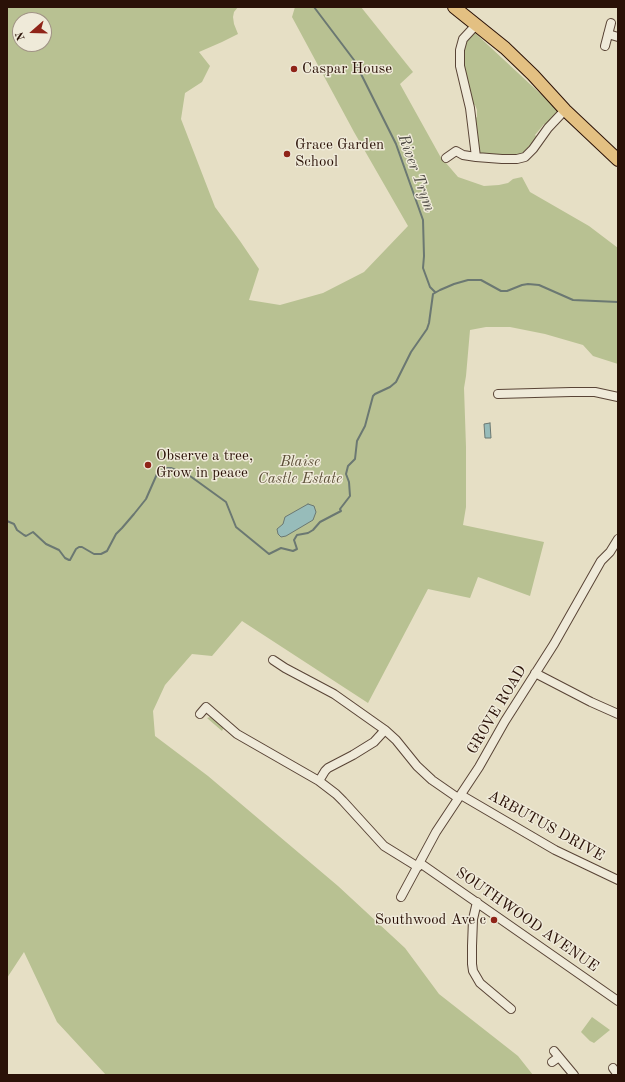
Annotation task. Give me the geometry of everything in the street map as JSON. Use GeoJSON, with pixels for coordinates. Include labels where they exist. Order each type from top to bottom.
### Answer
{"type":"FeatureCollection","features":[{"type":"Feature","properties":{"kind":"main road"},"geometry":{"type":"LineString","coordinates":[[454,7],[505,48],[533,75],[565,110],[618,160]]}},
{"type":"Feature","properties":{"kind":"street"},"geometry":{"type":"LineString","coordinates":[[605,46],[611,23]]}},
{"type":"Feature","properties":{"kind":"street"},"geometry":{"type":"LineString","coordinates":[[476,25],[463,39],[460,50],[460,66],[470,108],[476,157]]}},
{"type":"Feature","properties":{"kind":"street"},"geometry":{"type":"LineString","coordinates":[[608,34],[618,37]]}},
{"type":"Feature","properties":{"kind":"street"},"geometry":{"type":"LineString","coordinates":[[446,158],[456,151],[463,155],[476,157],[517,159],[525,157],[533,149],[548,128],[565,110]]}},
{"type":"Feature","properties":{"kind":"street"},"geometry":{"type":"LineString","coordinates":[[503,395],[595,392],[618,397]]}},
{"type":"Feature","properties":{"kind":"street","name":"GROVE ROAD"},"geometry":{"type":"LineString","coordinates":[[401,898],[433,838],[479,767],[501,727],[568,620],[570,614],[601,562],[610,552],[618,538]]}},
{"type":"Feature","properties":{"kind":"street","name":"ARBUTUS DRIVE"},"geometry":{"type":"LineString","coordinates":[[277,659],[285,668],[334,694],[385,730],[396,740],[417,766],[432,780],[459,797],[555,850],[618,880]]}},
{"type":"Feature","properties":{"kind":"street"},"geometry":{"type":"LineString","coordinates":[[535,673],[618,714]]}},
{"type":"Feature","properties":{"kind":"street","name":"SOUTHWOOD AVENUE"},"geometry":{"type":"LineString","coordinates":[[200,714],[206,707],[237,734],[319,781],[340,798],[384,846],[419,865],[477,902],[618,1000]]}},
{"type":"Feature","properties":{"kind":"street"},"geometry":{"type":"LineString","coordinates":[[319,781],[328,768],[374,742],[385,730]]}},
{"type":"Feature","properties":{"kind":"street"},"geometry":{"type":"LineString","coordinates":[[477,902],[473,919],[473,971],[480,983],[501,996],[511,1009]]}},
{"type":"Feature","properties":{"kind":"street"},"geometry":{"type":"LineString","coordinates":[[552,1062],[557,1054],[574,1075]]}},
{"type":"Feature","properties":{"kind":"green space","name":"Blaise Castle Estate"},"geometry":{"type":"Polygon","coordinates":[[[7,7],[238,7],[234,12],[233,17],[238,34],[199,52],[210,66],[202,82],[185,93],[181,119],[215,207],[259,269],[249,300],[280,305],[323,293],[364,272],[408,226],[354,132],[292,17],[295,7],[361,7],[413,72],[400,84],[440,156],[458,177],[484,186],[508,183],[513,179],[522,177],[530,192],[589,226],[618,248],[618,364],[593,356],[583,345],[545,334],[510,327],[486,327],[470,330],[464,388],[466,507],[463,525],[544,542],[530,596],[478,577],[470,598],[428,589],[368,703],[242,621],[212,656],[192,654],[165,685],[153,711],[155,736],[208,776],[338,886],[405,948],[439,994],[518,1056],[533,1075],[106,1075],[57,1022],[24,952],[7,978],[7,7]]]}},
{"type":"Feature","properties":{"kind":"green space"},"geometry":{"type":"Polygon","coordinates":[[[474,32],[560,112],[547,126],[544,124],[535,135],[538,138],[527,152],[514,158],[479,153],[473,120],[477,117],[477,110],[475,105],[471,104],[463,65],[463,50],[466,41],[474,32]]]}},
{"type":"Feature","properties":{"kind":"green space"},"geometry":{"type":"Polygon","coordinates":[[[210,717],[224,727],[222,731],[207,718],[210,717]]]}},
{"type":"Feature","properties":{"kind":"green space"},"geometry":{"type":"Polygon","coordinates":[[[592,1017],[610,1030],[594,1043],[581,1032],[592,1017]]]}},
{"type":"Feature","properties":{"kind":"water"},"geometry":{"type":"Polygon","coordinates":[[[490,423],[491,438],[485,438],[484,424],[490,423]]]}},
{"type":"Feature","properties":{"kind":"water"},"geometry":{"type":"Polygon","coordinates":[[[308,504],[314,506],[316,512],[313,520],[286,536],[281,537],[278,534],[277,529],[283,524],[285,517],[308,504]]]}},
{"type":"Feature","properties":{"kind":"waterway","name":"River Trym"},"geometry":{"type":"LineString","coordinates":[[314,7],[354,60],[396,144],[423,220],[423,268],[430,287],[435,292]]}},
{"type":"Feature","properties":{"kind":"waterway"},"geometry":{"type":"LineString","coordinates":[[7,521],[14,524],[17,530],[26,536],[33,532],[46,544],[59,550],[65,558],[69,560],[79,547],[82,547],[94,554],[101,554],[107,551],[116,534],[146,499],[157,474],[165,468],[171,468],[190,476],[226,502],[236,527],[269,554],[281,548],[293,551],[297,549],[294,540],[297,535],[308,533],[320,522],[341,511],[340,509],[350,496],[349,482],[346,474],[348,466],[355,459],[357,441],[365,426],[373,396],[396,382],[411,352],[427,329],[433,294],[454,284],[468,280],[481,280],[501,291],[507,291],[528,284],[539,285],[573,300],[618,302]]}},
{"type":"Feature","properties":{"kind":"place","name":"Caspar House"},"geometry":{"type":"Point","coordinates":[294,69]}},
{"type":"Feature","properties":{"kind":"place","name":"Grace Garden School"},"geometry":{"type":"Point","coordinates":[287,154]}},
{"type":"Feature","properties":{"kind":"place","name":"Observe a tree, Grow in peace"},"geometry":{"type":"Point","coordinates":[148,465]}},
{"type":"Feature","properties":{"kind":"place","name":"Southwood Ave c"},"geometry":{"type":"Point","coordinates":[494,920]}}]}
